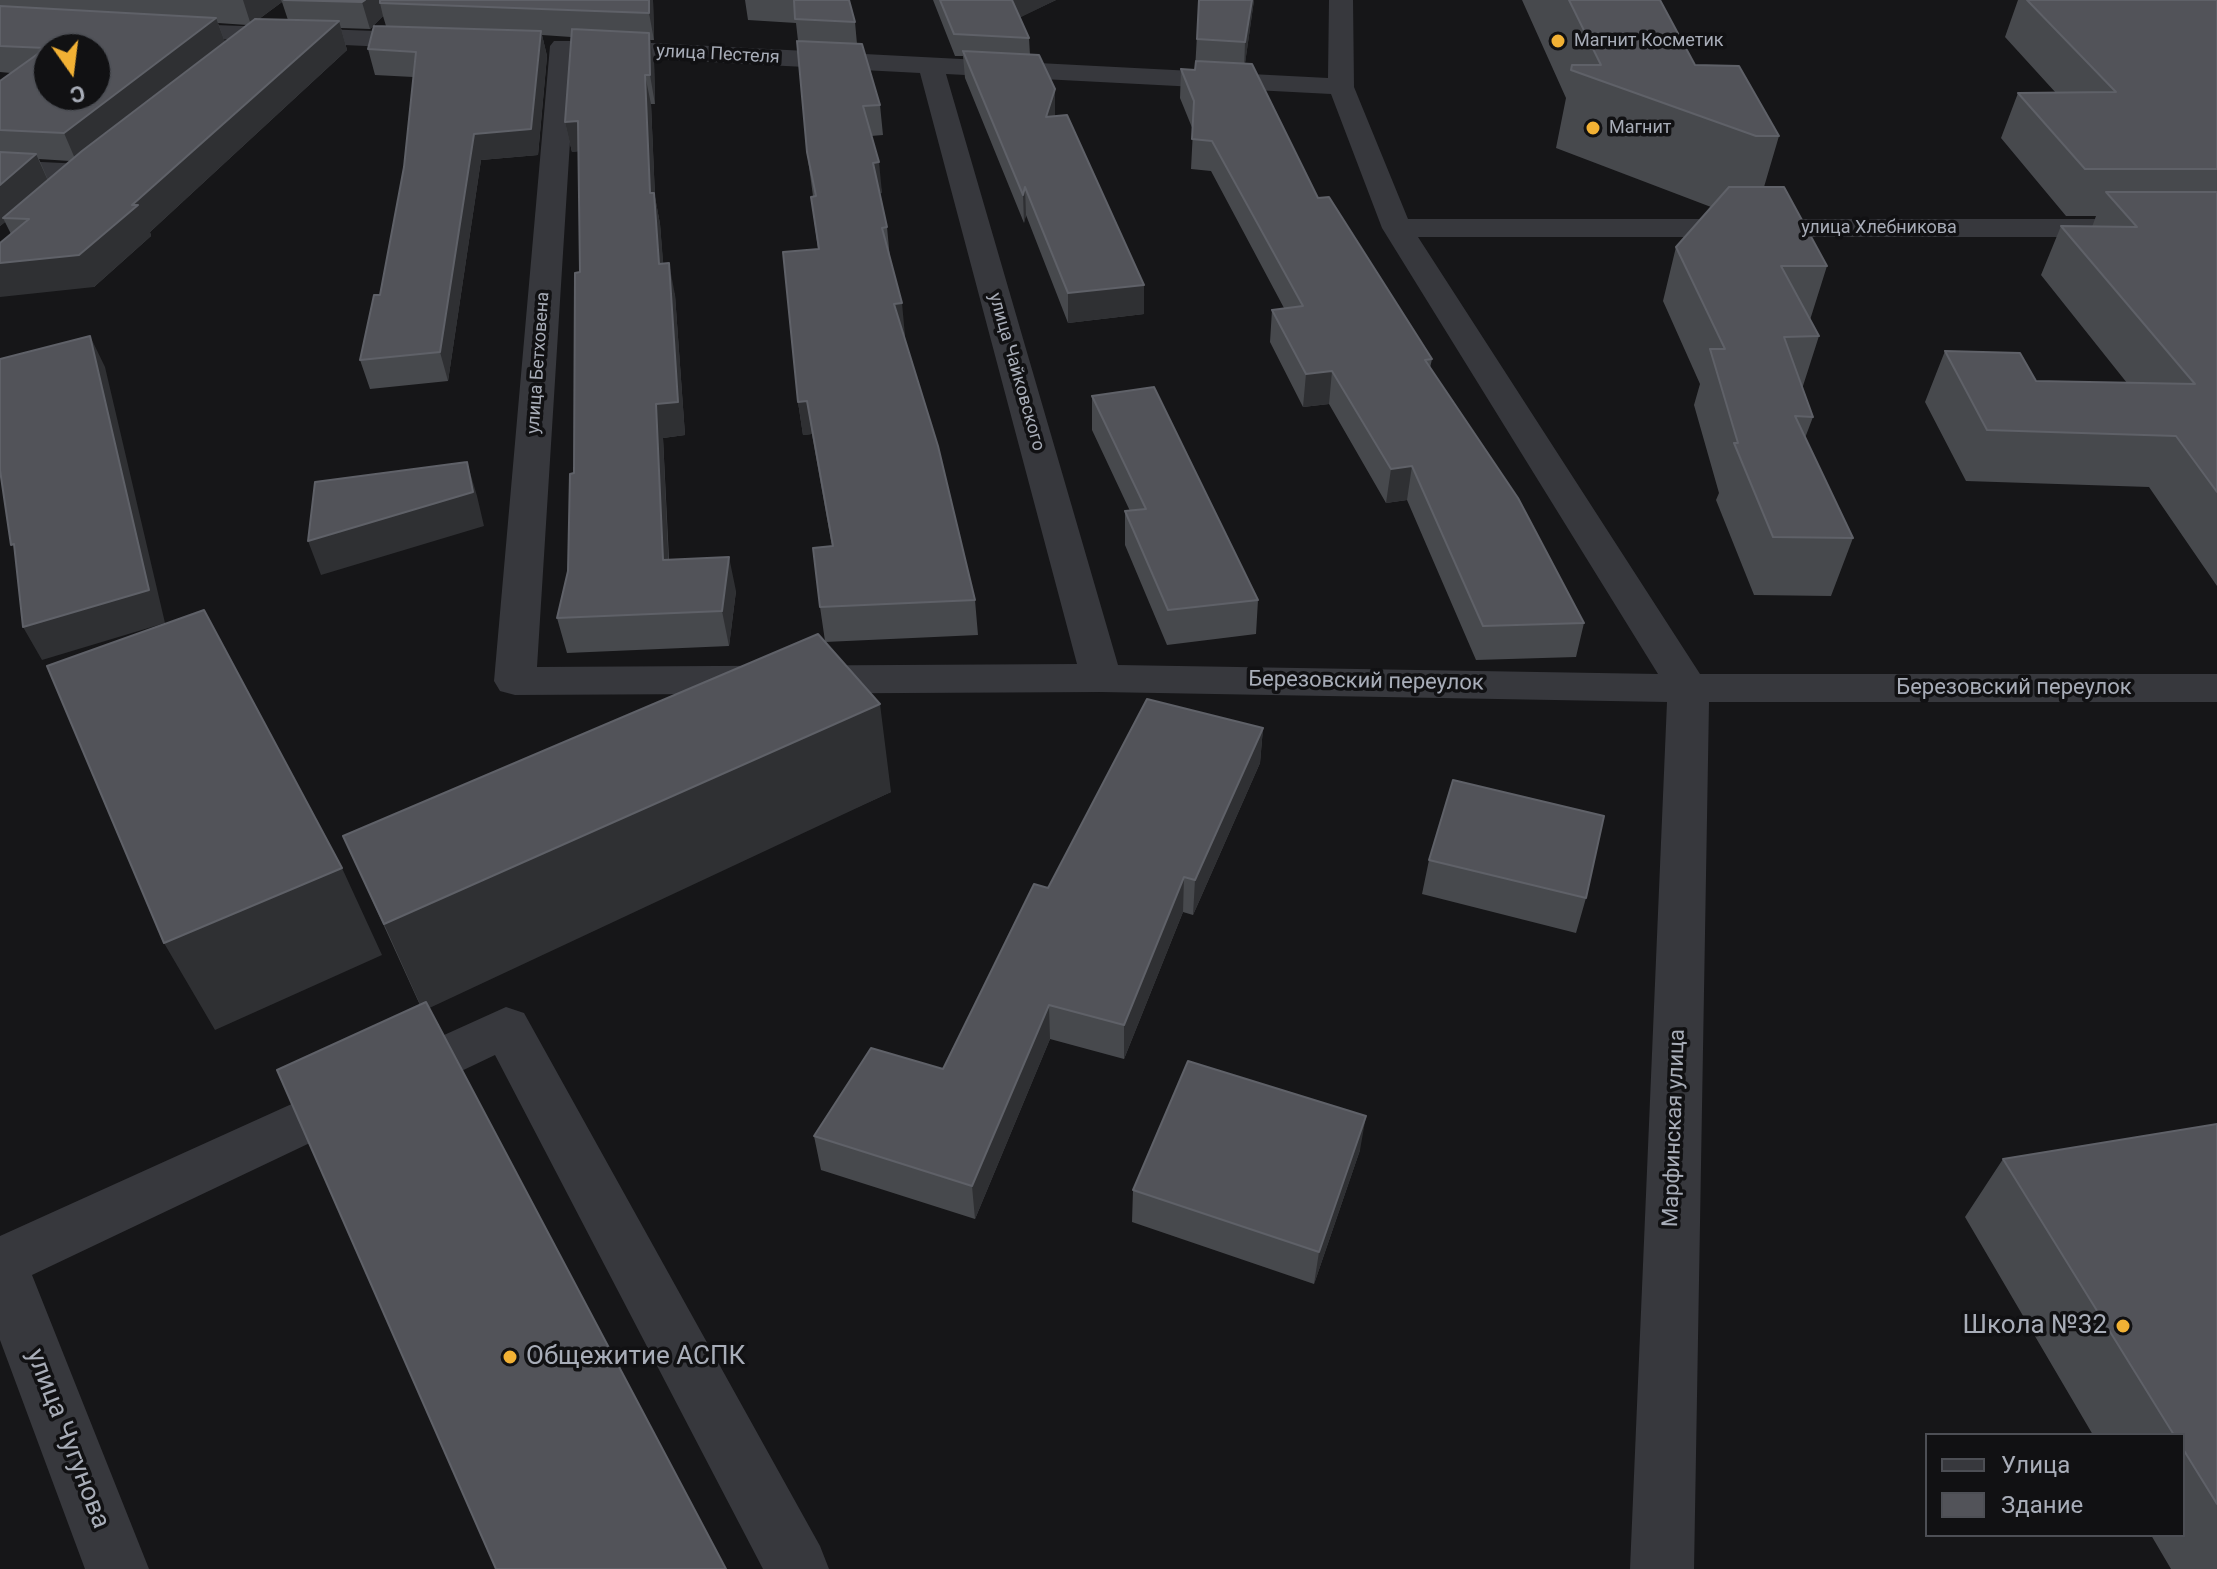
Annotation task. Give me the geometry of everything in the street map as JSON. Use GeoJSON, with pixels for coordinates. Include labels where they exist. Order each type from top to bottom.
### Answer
{"type":"FeatureCollection","features":[{"type":"Feature","properties":{"kind":"street"},"geometry":{"type":"LineString","coordinates":[[1341,0],[1341,87],[1397,228],[1688,688]]}},
{"type":"Feature","properties":{"kind":"street"},"geometry":{"type":"LineString","coordinates":[[231,55],[292,9]]}},
{"type":"Feature","properties":{"kind":"street"},"geometry":{"type":"LineString","coordinates":[[136,29],[455,42]]}},
{"type":"Feature","properties":{"kind":"street","name":"улица Пестеля"},"geometry":{"type":"LineString","coordinates":[[547,45],[1341,87]]}},
{"type":"Feature","properties":{"kind":"street","name":"улица Бетховена"},"geometry":{"type":"LineString","coordinates":[[515,681],[547,45]]}},
{"type":"Feature","properties":{"kind":"street","name":"улица Чайковского"},"geometry":{"type":"LineString","coordinates":[[931,67],[1101,678]]}},
{"type":"Feature","properties":{"kind":"street"},"geometry":{"type":"LineString","coordinates":[[59,194],[108,153]]}},
{"type":"Feature","properties":{"kind":"street"},"geometry":{"type":"LineString","coordinates":[[0,169],[83,173]]}},
{"type":"Feature","properties":{"kind":"street","name":"улица Хлебникова"},"geometry":{"type":"LineString","coordinates":[[1397,228],[2217,228]]}},
{"type":"Feature","properties":{"kind":"street","name":"Березовский переулок"},"geometry":{"type":"LineString","coordinates":[[515,681],[1101,678],[1688,688],[2217,688]]}},
{"type":"Feature","properties":{"kind":"street","name":"Марфинская улица"},"geometry":{"type":"LineString","coordinates":[[1662,1569],[1688,688]]}},
{"type":"Feature","properties":{"kind":"street"},"geometry":{"type":"LineString","coordinates":[[0,1264],[506,1027],[797,1569]]}},
{"type":"Feature","properties":{"kind":"street","name":"улица Чугунова"},"geometry":{"type":"LineString","coordinates":[[0,1264],[117,1569]]}},
{"type":"Feature","properties":{"kind":"building"},"geometry":{"type":"Polygon","coordinates":[[[284,0],[365,0],[362,2],[284,0]]]}},
{"type":"Feature","properties":{"kind":"building"},"geometry":{"type":"Polygon","coordinates":[[[380,0],[649,0],[649,13],[380,3],[380,0]]]}},
{"type":"Feature","properties":{"kind":"building"},"geometry":{"type":"Polygon","coordinates":[[[794,0],[849,0],[855,22],[795,19],[794,0]]]}},
{"type":"Feature","properties":{"kind":"building"},"geometry":{"type":"Polygon","coordinates":[[[940,0],[1012,0],[1029,38],[954,34],[940,0]]]}},
{"type":"Feature","properties":{"kind":"building"},"geometry":{"type":"Polygon","coordinates":[[[1199,0],[1252,0],[1245,42],[1197,39],[1199,0]]]}},
{"type":"Feature","properties":{"kind":"building"},"geometry":{"type":"Polygon","coordinates":[[[1569,0],[1660,0],[1695,65],[1739,66],[1779,136],[1756,136],[1571,70],[1572,65],[1601,65],[1569,0]]]}},
{"type":"Feature","properties":{"kind":"building"},"geometry":{"type":"Polygon","coordinates":[[[2027,0],[2217,0],[2217,169],[2085,169],[2018,93],[2116,92],[2027,0]]]}},
{"type":"Feature","properties":{"kind":"building"},"geometry":{"type":"Polygon","coordinates":[[[0,6],[216,18],[112,97],[112,32],[32,32],[32,47],[0,46],[0,6]]]}},
{"type":"Feature","properties":{"kind":"building"},"geometry":{"type":"Polygon","coordinates":[[[255,19],[339,21],[79,255],[0,263],[0,243],[29,219],[3,218],[82,151],[255,19]]]}},
{"type":"Feature","properties":{"kind":"building"},"geometry":{"type":"Polygon","coordinates":[[[374,26],[541,31],[531,129],[474,134],[440,352],[360,360],[374,295],[380,295],[404,167],[416,52],[368,49],[374,26]]]}},
{"type":"Feature","properties":{"kind":"building"},"geometry":{"type":"Polygon","coordinates":[[[572,29],[649,33],[650,75],[645,75],[650,193],[654,193],[659,264],[669,263],[678,402],[656,404],[663,560],[729,557],[722,611],[557,618],[568,571],[570,474],[574,473],[575,273],[580,272],[578,121],[565,122],[572,29]]]}},
{"type":"Feature","properties":{"kind":"building"},"geometry":{"type":"Polygon","coordinates":[[[797,41],[862,44],[880,105],[863,106],[879,162],[873,163],[887,227],[882,228],[902,303],[894,304],[938,446],[975,600],[820,607],[813,548],[833,546],[807,401],[798,402],[783,252],[819,249],[811,197],[816,196],[807,152],[797,41]]]}},
{"type":"Feature","properties":{"kind":"building"},"geometry":{"type":"Polygon","coordinates":[[[963,51],[1039,55],[1055,89],[1046,117],[1067,115],[1144,285],[1068,293],[1025,187],[1023,195],[963,51]]]}},
{"type":"Feature","properties":{"kind":"building"},"geometry":{"type":"Polygon","coordinates":[[[32,58],[32,112],[92,112],[64,133],[0,130],[0,81],[32,58]]]}},
{"type":"Feature","properties":{"kind":"building"},"geometry":{"type":"Polygon","coordinates":[[[1196,61],[1252,64],[1318,198],[1329,197],[1432,359],[1425,360],[1518,498],[1584,623],[1483,626],[1412,466],[1391,469],[1332,371],[1306,374],[1272,310],[1303,306],[1212,141],[1192,139],[1194,101],[1181,69],[1195,70],[1196,61]]]}},
{"type":"Feature","properties":{"kind":"building"},"geometry":{"type":"Polygon","coordinates":[[[0,152],[36,154],[0,185],[0,152]]]}},
{"type":"Feature","properties":{"kind":"building"},"geometry":{"type":"Polygon","coordinates":[[[1729,187],[1784,187],[1827,266],[1781,266],[1819,336],[1784,337],[1813,417],[1795,416],[1853,538],[1773,537],[1734,443],[1738,443],[1710,349],[1725,349],[1676,247],[1729,187]]]}},
{"type":"Feature","properties":{"kind":"building"},"geometry":{"type":"Polygon","coordinates":[[[2106,192],[2217,192],[2217,492],[2176,436],[1987,430],[1945,351],[2020,353],[2036,381],[2195,384],[2061,226],[2137,227],[2106,192]]]}},
{"type":"Feature","properties":{"kind":"building"},"geometry":{"type":"Polygon","coordinates":[[[90,336],[149,590],[23,627],[14,544],[11,545],[0,470],[0,359],[90,336]]]}},
{"type":"Feature","properties":{"kind":"building"},"geometry":{"type":"Polygon","coordinates":[[[1154,387],[1258,600],[1168,610],[1125,511],[1146,509],[1092,396],[1154,387]]]}},
{"type":"Feature","properties":{"kind":"building"},"geometry":{"type":"Polygon","coordinates":[[[467,462],[473,492],[308,541],[315,482],[467,462]]]}},
{"type":"Feature","properties":{"kind":"building"},"geometry":{"type":"Polygon","coordinates":[[[204,610],[342,868],[164,943],[47,666],[204,610]]]}},
{"type":"Feature","properties":{"kind":"building"},"geometry":{"type":"Polygon","coordinates":[[[818,634],[880,704],[384,924],[343,836],[818,634]]]}},
{"type":"Feature","properties":{"kind":"building"},"geometry":{"type":"Polygon","coordinates":[[[1147,699],[1263,728],[1195,880],[1184,877],[1124,1025],[1049,1005],[972,1186],[814,1136],[871,1048],[943,1069],[1034,884],[1048,888],[1147,699]]]}},
{"type":"Feature","properties":{"kind":"building"},"geometry":{"type":"Polygon","coordinates":[[[1453,780],[1604,816],[1586,898],[1429,860],[1453,780]]]}},
{"type":"Feature","properties":{"kind":"building","name":"Общежитие АСПК"},"geometry":{"type":"Polygon","coordinates":[[[426,1002],[726,1569],[496,1569],[277,1070],[426,1002]]]}},
{"type":"Feature","properties":{"kind":"building"},"geometry":{"type":"Polygon","coordinates":[[[1188,1061],[1366,1116],[1319,1252],[1133,1190],[1188,1061]]]}},
{"type":"Feature","properties":{"kind":"building"},"geometry":{"type":"Polygon","coordinates":[[[2217,1124],[2217,1504],[2185,1452],[2185,1433],[2173,1433],[2003,1159],[2217,1124]]]}},
{"type":"Feature","properties":{"kind":"place","name":"Магнит Косметик"},"geometry":{"type":"Point","coordinates":[1558,41]}},
{"type":"Feature","properties":{"kind":"place","name":"Магнит"},"geometry":{"type":"Point","coordinates":[1593,128]}},
{"type":"Feature","properties":{"kind":"place","name":"Школа №32"},"geometry":{"type":"Point","coordinates":[2123,1326]}},
{"type":"Feature","properties":{"kind":"place","name":"Общежитие АСПК"},"geometry":{"type":"Point","coordinates":[510,1357]}}]}
